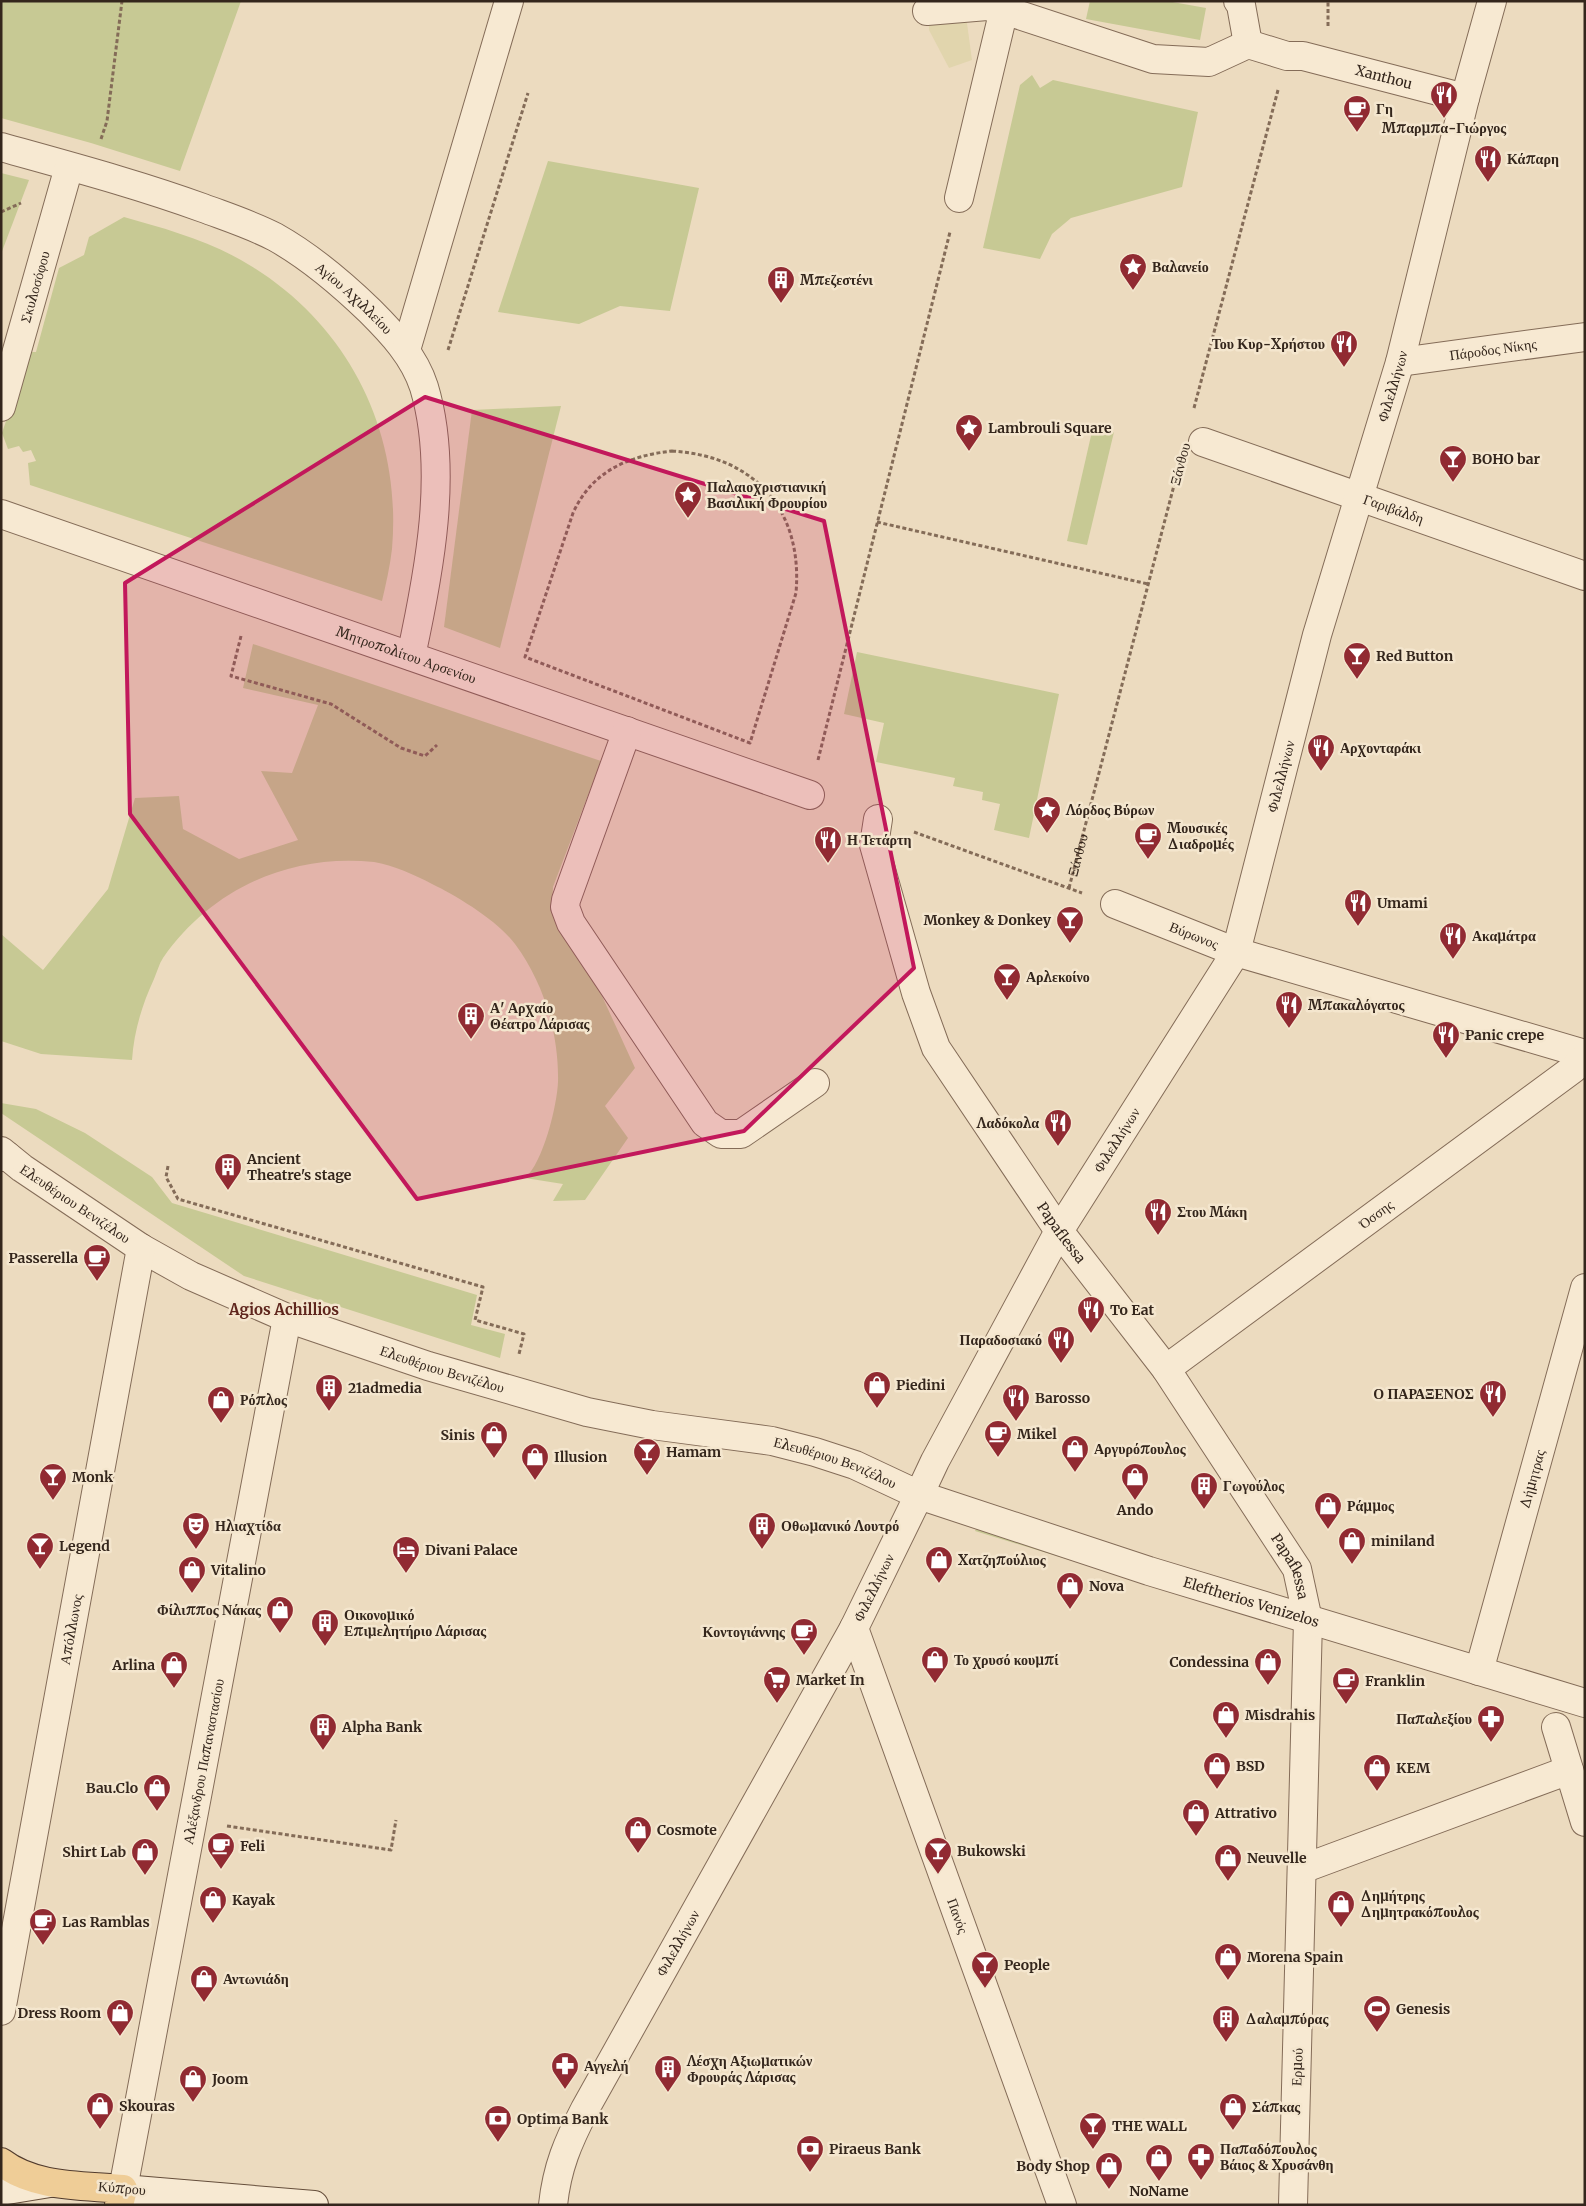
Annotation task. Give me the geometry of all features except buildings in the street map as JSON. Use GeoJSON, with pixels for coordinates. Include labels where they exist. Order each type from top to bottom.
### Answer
{"type":"FeatureCollection","features":[{"type":"Feature","properties":{"kind":"main road","name":"Κύπρου"},"geometry":{"type":"LineString","coordinates":[[1,2162],[28,2177],[121,2197]]}},
{"type":"Feature","properties":{"kind":"street"},"geometry":{"type":"LineString","coordinates":[[406,350],[508,1]]}},
{"type":"Feature","properties":{"kind":"street"},"geometry":{"type":"LineString","coordinates":[[927,11],[1005,5],[1153,59],[1209,62],[1248,44],[1241,5],[1238,1]]}},
{"type":"Feature","properties":{"kind":"street","name":"Φιλελλήνων"},"geometry":{"type":"LineString","coordinates":[[553,2205],[555,2185],[561,2160],[585,2109],[854,1628],[940,1452],[1060,1231],[1236,952],[1317,635],[1400,362],[1465,98],[1492,1]]}},
{"type":"Feature","properties":{"kind":"street"},"geometry":{"type":"LineString","coordinates":[[959,198],[1005,5]]}},
{"type":"Feature","properties":{"kind":"street","name":"Xanthou"},"geometry":{"type":"LineString","coordinates":[[1248,44],[1287,56],[1304,56],[1465,98]]}},
{"type":"Feature","properties":{"kind":"street","name":"Αγίου Αχιλλείου"},"geometry":{"type":"LineString","coordinates":[[1,147],[159,192],[240,221],[275,238],[310,261],[354,296],[392,333],[406,350],[423,384],[434,437],[434,516],[429,562],[411,656]]}},
{"type":"Feature","properties":{"kind":"street","name":"Σκυλοσόφου"},"geometry":{"type":"LineString","coordinates":[[1,407],[80,169]]}},
{"type":"Feature","properties":{"kind":"street","name":"Πάροδος Νίκης"},"geometry":{"type":"LineString","coordinates":[[1400,362],[1585,337]]}},
{"type":"Feature","properties":{"kind":"street","name":"Γαριβάλδη"},"geometry":{"type":"LineString","coordinates":[[1202,442],[1585,576]]}},
{"type":"Feature","properties":{"kind":"street","name":"Μητροπολίτου Αρσενίου"},"geometry":{"type":"LineString","coordinates":[[1,514],[810,795]]}},
{"type":"Feature","properties":{"kind":"street"},"geometry":{"type":"LineString","coordinates":[[627,731],[566,900],[565,907],[571,923],[705,1123],[713,1130],[722,1134],[740,1134],[815,1083]]}},
{"type":"Feature","properties":{"kind":"street","name":"Papaflessa"},"geometry":{"type":"LineString","coordinates":[[878,819],[874,845],[929,1033],[948,1069],[1060,1231],[1166,1368],[1297,1569],[1308,1620]]}},
{"type":"Feature","properties":{"kind":"street","name":"Βύρωνος"},"geometry":{"type":"LineString","coordinates":[[1115,904],[1236,952],[1585,1056]]}},
{"type":"Feature","properties":{"kind":"street","name":"Όσσης"},"geometry":{"type":"LineString","coordinates":[[1166,1368],[1573,1069],[1585,1056]]}},
{"type":"Feature","properties":{"kind":"street","name":"Ελευθέριου Βενιζέλου"},"geometry":{"type":"LineString","coordinates":[[3,1154],[141,1248],[191,1276],[287,1318],[428,1366],[587,1412],[652,1425],[772,1441],[814,1452],[855,1465],[919,1495]]}},
{"type":"Feature","properties":{"kind":"street","name":"Απόλλωνος"},"geometry":{"type":"LineString","coordinates":[[1,2011],[141,1248]]}},
{"type":"Feature","properties":{"kind":"street","name":"Δήμητρας"},"geometry":{"type":"LineString","coordinates":[[1479,1671],[1585,1288]]}},
{"type":"Feature","properties":{"kind":"street","name":"Αλέξανδρου Παπαναστασίου"},"geometry":{"type":"LineString","coordinates":[[121,2197],[287,1318]]}},
{"type":"Feature","properties":{"kind":"street","name":"Eleftherios Venizelos"},"geometry":{"type":"LineString","coordinates":[[919,1495],[1149,1571],[1585,1703]]}},
{"type":"Feature","properties":{"kind":"street","name":"Ερμού"},"geometry":{"type":"LineString","coordinates":[[1293,2205],[1308,1620]]}},
{"type":"Feature","properties":{"kind":"street","name":"Πανός"},"geometry":{"type":"LineString","coordinates":[[854,1628],[1062,2205]]}},
{"type":"Feature","properties":{"kind":"street"},"geometry":{"type":"LineString","coordinates":[[1556,1727],[1585,1822]]}},
{"type":"Feature","properties":{"kind":"street"},"geometry":{"type":"LineString","coordinates":[[1302,1869],[1569,1770]]}},
{"type":"Feature","properties":{"kind":"street","name":"Κύπρου"},"geometry":{"type":"LineString","coordinates":[[1,2191],[50,2182]]}},
{"type":"Feature","properties":{"kind":"street","name":"Κύπρου"},"geometry":{"type":"LineString","coordinates":[[121,2197],[314,2205]]}},
{"type":"Feature","properties":{"kind":"path"},"geometry":{"type":"LineString","coordinates":[[80,169],[107,121],[122,1]]}},
{"type":"Feature","properties":{"kind":"path"},"geometry":{"type":"LineString","coordinates":[[1193,415],[1287,56]]}},
{"type":"Feature","properties":{"kind":"path"},"geometry":{"type":"LineString","coordinates":[[446,354],[528,93]]}},
{"type":"Feature","properties":{"kind":"path"},"geometry":{"type":"LineString","coordinates":[[810,795],[959,198]]}},
{"type":"Feature","properties":{"kind":"path"},"geometry":{"type":"LineString","coordinates":[[672,451],[696,453],[720,460],[742,470],[760,485],[776,503],[787,524],[795,546],[798,570],[796,593],[750,743],[525,657],[573,513],[584,491],[603,475],[624,462],[647,454],[672,451]]}},
{"type":"Feature","properties":{"kind":"path","name":"Ξάνθου"},"geometry":{"type":"LineString","coordinates":[[1069,888],[1180,462]]}},
{"type":"Feature","properties":{"kind":"path"},"geometry":{"type":"LineString","coordinates":[[877,522],[1148,584]]}},
{"type":"Feature","properties":{"kind":"path"},"geometry":{"type":"LineString","coordinates":[[241,635],[231,676],[331,704],[401,748],[418,755],[425,756],[437,745]]}},
{"type":"Feature","properties":{"kind":"path"},"geometry":{"type":"LineString","coordinates":[[878,819],[1115,904]]}},
{"type":"Feature","properties":{"kind":"path"},"geometry":{"type":"LineString","coordinates":[[168,1166],[166,1177],[178,1199],[483,1287],[475,1320],[512,1330]]}},
{"type":"Feature","properties":{"kind":"path"},"geometry":{"type":"LineString","coordinates":[[192,1821],[391,1850],[396,1820]]}},
{"type":"Feature","properties":{"kind":"highlighted area"},"geometry":{"type":"Polygon","coordinates":[[[425,397],[824,521],[914,968],[744,1131],[417,1199],[130,814],[125,583],[425,397]]]}},
{"type":"Feature","properties":{"kind":"shaded area"},"geometry":{"type":"Polygon","coordinates":[[[964,1],[972,60],[949,68],[929,30],[929,9],[964,1]]]}},
{"type":"Feature","properties":{"kind":"green space"},"geometry":{"type":"Polygon","coordinates":[[[1,1],[241,1],[180,171],[91,143],[1,118],[1,1]]]}},
{"type":"Feature","properties":{"kind":"green space"},"geometry":{"type":"Polygon","coordinates":[[[1090,1],[1167,1],[1206,8],[1200,40],[1086,19],[1090,1]]]}},
{"type":"Feature","properties":{"kind":"green space"},"geometry":{"type":"Polygon","coordinates":[[[1032,75],[1040,88],[1053,80],[1198,112],[1182,187],[1071,218],[1052,234],[1040,259],[983,248],[1020,85],[1032,75]]]}},
{"type":"Feature","properties":{"kind":"green space"},"geometry":{"type":"Polygon","coordinates":[[[548,161],[699,188],[670,311],[620,306],[579,324],[498,312],[548,161]]]}},
{"type":"Feature","properties":{"kind":"green space"},"geometry":{"type":"Polygon","coordinates":[[[1,173],[29,180],[1,254],[1,173]]]}},
{"type":"Feature","properties":{"kind":"green space"},"geometry":{"type":"Polygon","coordinates":[[[124,217],[173,231],[205,243],[251,266],[286,291],[316,320],[342,352],[362,387],[378,425],[388,464],[393,506],[392,549],[382,601],[30,485],[28,463],[36,461],[31,450],[23,452],[19,446],[8,449],[2,433],[29,352],[36,352],[59,268],[84,255],[89,237],[124,217]]]}},
{"type":"Feature","properties":{"kind":"green space"},"geometry":{"type":"Polygon","coordinates":[[[561,406],[500,648],[444,627],[472,410],[561,406]]]}},
{"type":"Feature","properties":{"kind":"green space"},"geometry":{"type":"Polygon","coordinates":[[[1093,427],[1114,432],[1087,545],[1067,541],[1093,427]]]}},
{"type":"Feature","properties":{"kind":"green space"},"geometry":{"type":"Polygon","coordinates":[[[253,644],[601,761],[553,887],[552,909],[602,996],[635,1068],[605,1106],[628,1138],[585,1200],[553,1201],[563,1184],[525,1178],[532,1171],[538,1160],[548,1133],[557,1092],[558,1064],[548,1010],[542,992],[525,959],[508,935],[488,918],[453,895],[389,865],[374,862],[343,861],[312,864],[283,870],[255,881],[229,895],[204,913],[182,934],[160,963],[139,1018],[132,1060],[41,1054],[1,1041],[1,934],[43,970],[108,889],[135,798],[179,796],[183,829],[239,859],[298,840],[261,771],[292,773],[318,705],[243,688],[253,644]]]}},
{"type":"Feature","properties":{"kind":"green space"},"geometry":{"type":"Polygon","coordinates":[[[857,652],[1059,694],[1029,838],[994,830],[1000,804],[982,800],[983,792],[953,786],[955,778],[876,762],[884,723],[844,714],[857,652]]]}},
{"type":"Feature","properties":{"kind":"green space"},"geometry":{"type":"Polygon","coordinates":[[[1,1103],[36,1109],[85,1133],[152,1177],[172,1203],[477,1295],[471,1325],[505,1334],[500,1358],[244,1276],[1,1113],[1,1103]]]}},
{"type":"Feature","properties":{"kind":"green space"},"geometry":{"type":"Polygon","coordinates":[[[976,1529],[1286,1622],[1285,1626],[975,1531],[976,1529]]]}},
{"type":"Feature","properties":{"kind":"place","name":"Μπαρμπα-Γιώργος"},"geometry":{"type":"Point","coordinates":[1444,119]}},
{"type":"Feature","properties":{"kind":"place","name":"Γη"},"geometry":{"type":"Point","coordinates":[1357,133]}},
{"type":"Feature","properties":{"kind":"place","name":"Κάπαρη"},"geometry":{"type":"Point","coordinates":[1488,183]}},
{"type":"Feature","properties":{"kind":"place","name":"Βαλανείο"},"geometry":{"type":"Point","coordinates":[1133,291]}},
{"type":"Feature","properties":{"kind":"place","name":"Μπεζεστένι"},"geometry":{"type":"Point","coordinates":[781,304]}},
{"type":"Feature","properties":{"kind":"place","name":"Του Κυρ-Χρήστου"},"geometry":{"type":"Point","coordinates":[1344,368]}},
{"type":"Feature","properties":{"kind":"place","name":"Lambrouli Square"},"geometry":{"type":"Point","coordinates":[969,452]}},
{"type":"Feature","properties":{"kind":"place","name":"BOHO bar"},"geometry":{"type":"Point","coordinates":[1453,483]}},
{"type":"Feature","properties":{"kind":"place","name":"Παλαιοχριστιανική Βασιλική Φρουρίου"},"geometry":{"type":"Point","coordinates":[688,519]}},
{"type":"Feature","properties":{"kind":"place","name":"Red Button"},"geometry":{"type":"Point","coordinates":[1357,680]}},
{"type":"Feature","properties":{"kind":"place","name":"Αρχονταράκι"},"geometry":{"type":"Point","coordinates":[1321,772]}},
{"type":"Feature","properties":{"kind":"place","name":"Λόρδος Βύρων"},"geometry":{"type":"Point","coordinates":[1047,834]}},
{"type":"Feature","properties":{"kind":"place","name":"Μουσικές Διαδρομές"},"geometry":{"type":"Point","coordinates":[1148,860]}},
{"type":"Feature","properties":{"kind":"place","name":"Η Τετάρτη"},"geometry":{"type":"Point","coordinates":[828,864]}},
{"type":"Feature","properties":{"kind":"place","name":"Umami"},"geometry":{"type":"Point","coordinates":[1358,927]}},
{"type":"Feature","properties":{"kind":"place","name":"Monkey & Donkey"},"geometry":{"type":"Point","coordinates":[1070,944]}},
{"type":"Feature","properties":{"kind":"place","name":"Ακαμάτρα"},"geometry":{"type":"Point","coordinates":[1453,960]}},
{"type":"Feature","properties":{"kind":"place","name":"Αρλεκοίνο"},"geometry":{"type":"Point","coordinates":[1007,1001]}},
{"type":"Feature","properties":{"kind":"place","name":"Μπακαλόγατος"},"geometry":{"type":"Point","coordinates":[1289,1029]}},
{"type":"Feature","properties":{"kind":"place","name":"Α' Αρχαίο Θέατρο Λάρισας"},"geometry":{"type":"Point","coordinates":[471,1040]}},
{"type":"Feature","properties":{"kind":"place","name":"Panic crepe"},"geometry":{"type":"Point","coordinates":[1446,1059]}},
{"type":"Feature","properties":{"kind":"place","name":"Λαδόκολα"},"geometry":{"type":"Point","coordinates":[1058,1147]}},
{"type":"Feature","properties":{"kind":"place","name":"Ancient Theatre's stage"},"geometry":{"type":"Point","coordinates":[228,1191]}},
{"type":"Feature","properties":{"kind":"place","name":"Στου Μάκη"},"geometry":{"type":"Point","coordinates":[1158,1236]}},
{"type":"Feature","properties":{"kind":"place","name":"Passerella"},"geometry":{"type":"Point","coordinates":[97,1282]}},
{"type":"Feature","properties":{"kind":"place","name":"To Eat"},"geometry":{"type":"Point","coordinates":[1091,1334]}},
{"type":"Feature","properties":{"kind":"place","name":"Παραδοσιακό"},"geometry":{"type":"Point","coordinates":[1061,1364]}},
{"type":"Feature","properties":{"kind":"place","name":"Piedini"},"geometry":{"type":"Point","coordinates":[877,1409]}},
{"type":"Feature","properties":{"kind":"place","name":"21admedia"},"geometry":{"type":"Point","coordinates":[329,1412]}},
{"type":"Feature","properties":{"kind":"place","name":"Ο ΠΑΡΑΞΕΝΟΣ"},"geometry":{"type":"Point","coordinates":[1493,1418]}},
{"type":"Feature","properties":{"kind":"place","name":"Barosso"},"geometry":{"type":"Point","coordinates":[1016,1422]}},
{"type":"Feature","properties":{"kind":"place","name":"Ρόπλος"},"geometry":{"type":"Point","coordinates":[221,1424]}},
{"type":"Feature","properties":{"kind":"place","name":"Mikel"},"geometry":{"type":"Point","coordinates":[998,1458]}},
{"type":"Feature","properties":{"kind":"place","name":"Sinis"},"geometry":{"type":"Point","coordinates":[494,1459]}},
{"type":"Feature","properties":{"kind":"place","name":"Αργυρόπουλος"},"geometry":{"type":"Point","coordinates":[1075,1473]}},
{"type":"Feature","properties":{"kind":"place","name":"Hamam"},"geometry":{"type":"Point","coordinates":[647,1476]}},
{"type":"Feature","properties":{"kind":"place","name":"Illusion"},"geometry":{"type":"Point","coordinates":[535,1481]}},
{"type":"Feature","properties":{"kind":"place","name":"Monk"},"geometry":{"type":"Point","coordinates":[53,1501]}},
{"type":"Feature","properties":{"kind":"place","name":"Ando"},"geometry":{"type":"Point","coordinates":[1135,1501]}},
{"type":"Feature","properties":{"kind":"place","name":"Γωγούλος"},"geometry":{"type":"Point","coordinates":[1204,1510]}},
{"type":"Feature","properties":{"kind":"place","name":"Ράμμος"},"geometry":{"type":"Point","coordinates":[1328,1530]}},
{"type":"Feature","properties":{"kind":"place","name":"Ηλιαχτίδα"},"geometry":{"type":"Point","coordinates":[196,1550]}},
{"type":"Feature","properties":{"kind":"place","name":"Οθωμανικό Λουτρό"},"geometry":{"type":"Point","coordinates":[762,1550]}},
{"type":"Feature","properties":{"kind":"place","name":"miniland"},"geometry":{"type":"Point","coordinates":[1352,1565]}},
{"type":"Feature","properties":{"kind":"place","name":"Legend"},"geometry":{"type":"Point","coordinates":[40,1570]}},
{"type":"Feature","properties":{"kind":"place","name":"Divani Palace"},"geometry":{"type":"Point","coordinates":[406,1574]}},
{"type":"Feature","properties":{"kind":"place","name":"Χατζηπούλιος"},"geometry":{"type":"Point","coordinates":[939,1584]}},
{"type":"Feature","properties":{"kind":"place","name":"Vitalino"},"geometry":{"type":"Point","coordinates":[192,1594]}},
{"type":"Feature","properties":{"kind":"place","name":"Nova"},"geometry":{"type":"Point","coordinates":[1070,1610]}},
{"type":"Feature","properties":{"kind":"place","name":"Φίλιππος Νάκας"},"geometry":{"type":"Point","coordinates":[280,1634]}},
{"type":"Feature","properties":{"kind":"place","name":"Οικονομικό Επιμελητήριο Λάρισας"},"geometry":{"type":"Point","coordinates":[325,1647]}},
{"type":"Feature","properties":{"kind":"place","name":"Κοντογιάννης"},"geometry":{"type":"Point","coordinates":[804,1656]}},
{"type":"Feature","properties":{"kind":"place","name":"Το χρυσό κουμπί"},"geometry":{"type":"Point","coordinates":[935,1684]}},
{"type":"Feature","properties":{"kind":"place","name":"Condessina"},"geometry":{"type":"Point","coordinates":[1268,1686]}},
{"type":"Feature","properties":{"kind":"place","name":"Arlina"},"geometry":{"type":"Point","coordinates":[174,1689]}},
{"type":"Feature","properties":{"kind":"place","name":"Market In"},"geometry":{"type":"Point","coordinates":[777,1704]}},
{"type":"Feature","properties":{"kind":"place","name":"Franklin"},"geometry":{"type":"Point","coordinates":[1346,1705]}},
{"type":"Feature","properties":{"kind":"place","name":"Misdrahis"},"geometry":{"type":"Point","coordinates":[1226,1739]}},
{"type":"Feature","properties":{"kind":"place","name":"Παπαλεξίου"},"geometry":{"type":"Point","coordinates":[1491,1743]}},
{"type":"Feature","properties":{"kind":"place","name":"Alpha Bank"},"geometry":{"type":"Point","coordinates":[323,1751]}},
{"type":"Feature","properties":{"kind":"place","name":"BSD"},"geometry":{"type":"Point","coordinates":[1217,1790]}},
{"type":"Feature","properties":{"kind":"place","name":"KEM"},"geometry":{"type":"Point","coordinates":[1377,1792]}},
{"type":"Feature","properties":{"kind":"place","name":"Bau.Clo"},"geometry":{"type":"Point","coordinates":[157,1812]}},
{"type":"Feature","properties":{"kind":"place","name":"Attrativo"},"geometry":{"type":"Point","coordinates":[1196,1837]}},
{"type":"Feature","properties":{"kind":"place","name":"Cosmote"},"geometry":{"type":"Point","coordinates":[638,1854]}},
{"type":"Feature","properties":{"kind":"place","name":"Feli"},"geometry":{"type":"Point","coordinates":[221,1870]}},
{"type":"Feature","properties":{"kind":"place","name":"Bukowski"},"geometry":{"type":"Point","coordinates":[938,1875]}},
{"type":"Feature","properties":{"kind":"place","name":"Shirt Lab"},"geometry":{"type":"Point","coordinates":[145,1876]}},
{"type":"Feature","properties":{"kind":"place","name":"Neuvelle"},"geometry":{"type":"Point","coordinates":[1228,1882]}},
{"type":"Feature","properties":{"kind":"place","name":"Kayak"},"geometry":{"type":"Point","coordinates":[213,1924]}},
{"type":"Feature","properties":{"kind":"place","name":"Δημήτρης Δημητρακόπουλος"},"geometry":{"type":"Point","coordinates":[1341,1928]}},
{"type":"Feature","properties":{"kind":"place","name":"Las Ramblas"},"geometry":{"type":"Point","coordinates":[43,1946]}},
{"type":"Feature","properties":{"kind":"place","name":"Morena Spain"},"geometry":{"type":"Point","coordinates":[1228,1981]}},
{"type":"Feature","properties":{"kind":"place","name":"People"},"geometry":{"type":"Point","coordinates":[985,1989]}},
{"type":"Feature","properties":{"kind":"place","name":"Αντωνιάδη"},"geometry":{"type":"Point","coordinates":[204,2003]}},
{"type":"Feature","properties":{"kind":"place","name":"Genesis"},"geometry":{"type":"Point","coordinates":[1377,2033]}},
{"type":"Feature","properties":{"kind":"place","name":"Dress Room"},"geometry":{"type":"Point","coordinates":[120,2037]}},
{"type":"Feature","properties":{"kind":"place","name":"Δαλαμπύρας"},"geometry":{"type":"Point","coordinates":[1226,2043]}},
{"type":"Feature","properties":{"kind":"place","name":"Αγγελή"},"geometry":{"type":"Point","coordinates":[565,2090]}},
{"type":"Feature","properties":{"kind":"place","name":"Λέσχη Αξιωματικών Φρουράς Λάρισας"},"geometry":{"type":"Point","coordinates":[668,2093]}},
{"type":"Feature","properties":{"kind":"place","name":"Joom"},"geometry":{"type":"Point","coordinates":[193,2103]}},
{"type":"Feature","properties":{"kind":"place","name":"Skouras"},"geometry":{"type":"Point","coordinates":[100,2130]}},
{"type":"Feature","properties":{"kind":"place","name":"Σάπκας"},"geometry":{"type":"Point","coordinates":[1233,2131]}},
{"type":"Feature","properties":{"kind":"place","name":"Optima Bank"},"geometry":{"type":"Point","coordinates":[498,2143]}},
{"type":"Feature","properties":{"kind":"place","name":"THE WALL"},"geometry":{"type":"Point","coordinates":[1093,2150]}},
{"type":"Feature","properties":{"kind":"place","name":"Piraeus Bank"},"geometry":{"type":"Point","coordinates":[810,2173]}},
{"type":"Feature","properties":{"kind":"place","name":"Παπαδόπουλος Βάιος & Χρυσάνθη"},"geometry":{"type":"Point","coordinates":[1201,2181]}},
{"type":"Feature","properties":{"kind":"place","name":"NoName"},"geometry":{"type":"Point","coordinates":[1159,2182]}},
{"type":"Feature","properties":{"kind":"place","name":"Body Shop"},"geometry":{"type":"Point","coordinates":[1109,2190]}},
{"type":"Feature","properties":{"kind":"district","name":"Agios Achillios"},"geometry":{"type":"Point","coordinates":[284,1309]}}]}
